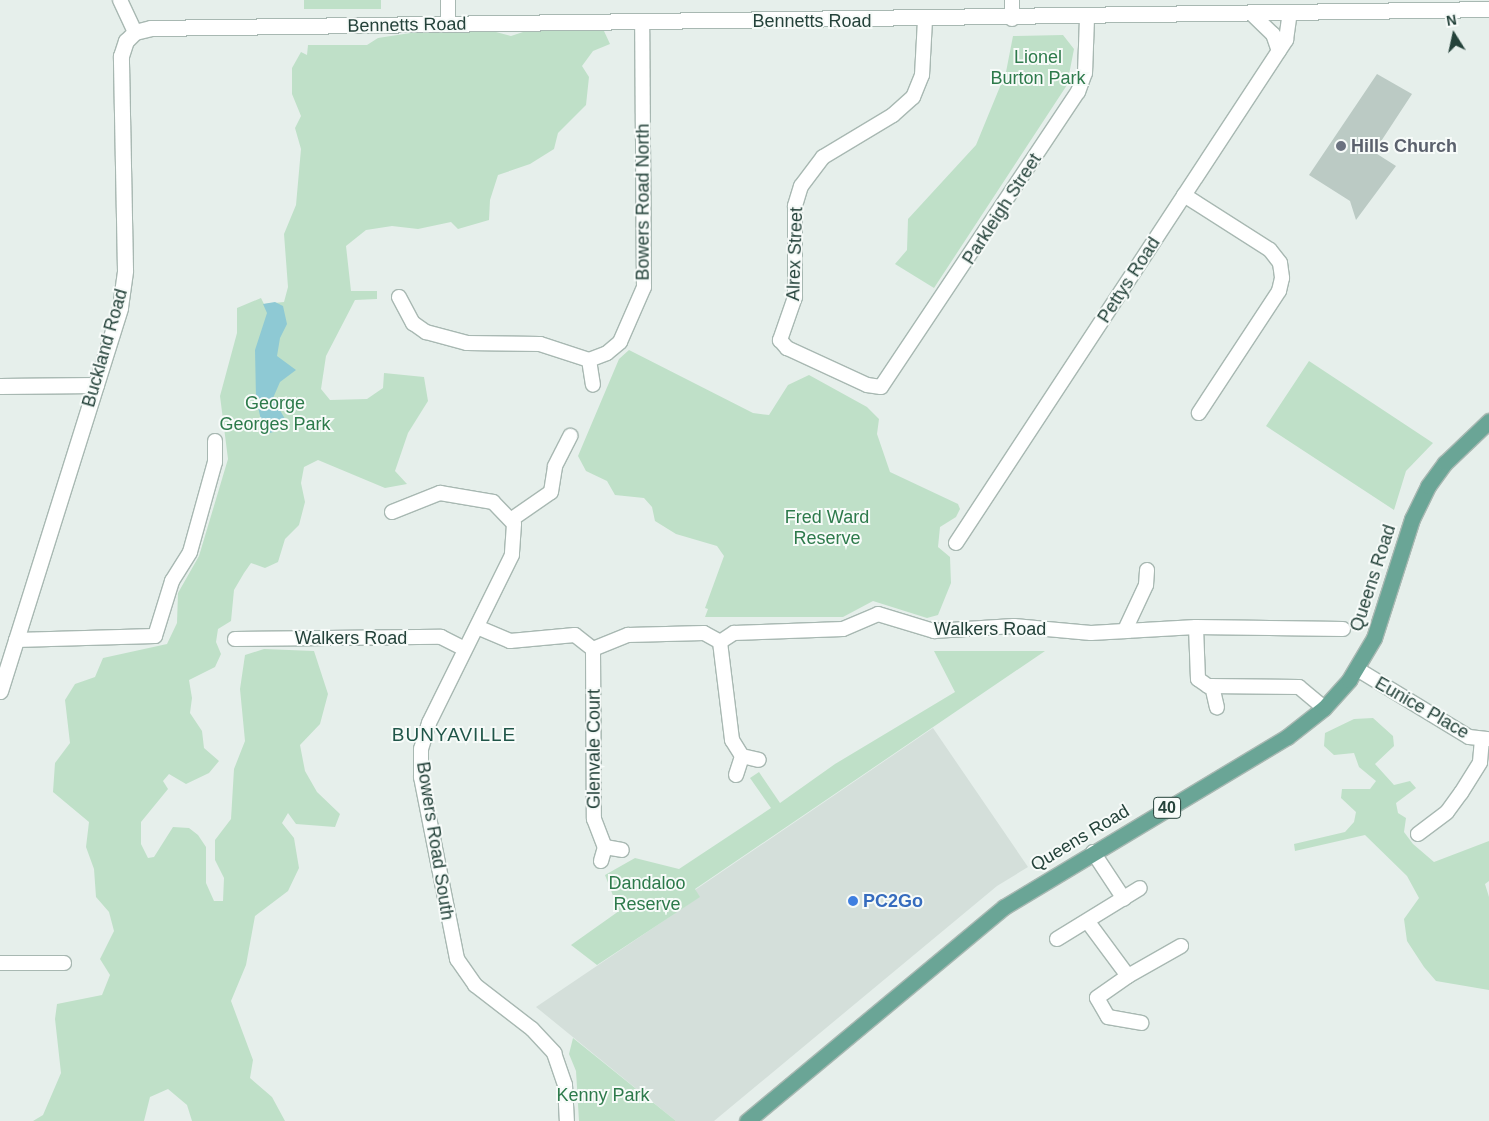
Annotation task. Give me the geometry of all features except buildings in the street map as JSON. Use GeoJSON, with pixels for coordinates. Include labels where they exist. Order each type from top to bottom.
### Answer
{"type":"FeatureCollection","features":[{"type":"Feature","properties":{"kind":"main road","name":"Queens Road"},"geometry":{"type":"LineString","coordinates":[[746,1121],[1004,907],[1287,737],[1324,708],[1357,669],[1374,638],[1419,501],[1445,463],[1489,421]]}},
{"type":"Feature","properties":{"kind":"street"},"geometry":{"type":"LineString","coordinates":[[120,0],[135,32]]}},
{"type":"Feature","properties":{"kind":"street"},"geometry":{"type":"LineString","coordinates":[[448,0],[448,24]]}},
{"type":"Feature","properties":{"kind":"street"},"geometry":{"type":"LineString","coordinates":[[1012,0],[1012,19]]}},
{"type":"Feature","properties":{"kind":"street","name":"Bennetts Road"},"geometry":{"type":"LineString","coordinates":[[135,32],[150,28],[1086,18],[1489,9]]}},
{"type":"Feature","properties":{"kind":"street","name":"Pettys Road"},"geometry":{"type":"LineString","coordinates":[[956,543],[1279,51],[1290,28],[1290,13]]}},
{"type":"Feature","properties":{"kind":"street"},"geometry":{"type":"LineString","coordinates":[[1253,15],[1273,34],[1279,51]]}},
{"type":"Feature","properties":{"kind":"street","name":"Parkleigh Street"},"geometry":{"type":"LineString","coordinates":[[882,387],[1078,92],[1085,74],[1086,18]]}},
{"type":"Feature","properties":{"kind":"street","name":"Alrex Street"},"geometry":{"type":"LineString","coordinates":[[882,387],[867,385],[788,348],[780,340],[796,297],[795,206],[800,186],[823,157],[893,115],[913,97],[922,75],[925,20]]}},
{"type":"Feature","properties":{"kind":"street","name":"Bowers Road North"},"geometry":{"type":"LineString","coordinates":[[589,360],[607,354],[620,342],[644,287],[642,22]]}},
{"type":"Feature","properties":{"kind":"street","name":"Buckland Road"},"geometry":{"type":"LineString","coordinates":[[0,691],[120,307],[125,270],[121,56],[126,42],[135,32]]}},
{"type":"Feature","properties":{"kind":"street"},"geometry":{"type":"LineString","coordinates":[[1184,195],[1270,250],[1280,263],[1282,278],[1279,291],[1199,413]]}},
{"type":"Feature","properties":{"kind":"street"},"geometry":{"type":"LineString","coordinates":[[399,297],[413,323],[426,332],[467,343],[540,344],[589,360],[593,385]]}},
{"type":"Feature","properties":{"kind":"street"},"geometry":{"type":"LineString","coordinates":[[0,386],[96,385]]}},
{"type":"Feature","properties":{"kind":"street"},"geometry":{"type":"LineString","coordinates":[[392,512],[440,492],[493,502],[512,519],[551,492],[555,466],[570,436]]}},
{"type":"Feature","properties":{"kind":"street"},"geometry":{"type":"LineString","coordinates":[[16,640],[155,636],[172,581],[190,552],[215,462],[215,441]]}},
{"type":"Feature","properties":{"kind":"street","name":"Bowers Road South"},"geometry":{"type":"LineString","coordinates":[[512,519],[515,546],[477,627],[463,648],[429,723],[420,763],[457,959],[475,985],[532,1029],[554,1053],[565,1085],[567,1121]]}},
{"type":"Feature","properties":{"kind":"street"},"geometry":{"type":"LineString","coordinates":[[1125,630],[1146,585],[1147,570]]}},
{"type":"Feature","properties":{"kind":"street","name":"Walkers Road"},"geometry":{"type":"LineString","coordinates":[[720,642],[734,633],[843,630],[878,614],[934,631],[1014,626],[1091,633],[1196,627],[1344,629]]}},
{"type":"Feature","properties":{"kind":"street"},"geometry":{"type":"LineString","coordinates":[[477,627],[510,641],[575,635],[593,649],[628,635],[704,633],[720,642],[732,740],[742,756],[759,760]]}},
{"type":"Feature","properties":{"kind":"street"},"geometry":{"type":"LineString","coordinates":[[1196,627],[1198,679],[1212,686],[1299,687],[1324,708]]}},
{"type":"Feature","properties":{"kind":"street","name":"Walkers Road"},"geometry":{"type":"LineString","coordinates":[[236,639],[441,637],[463,648]]}},
{"type":"Feature","properties":{"kind":"street","name":"Glenvale Court"},"geometry":{"type":"LineString","coordinates":[[593,649],[594,819],[606,847]]}},
{"type":"Feature","properties":{"kind":"street","name":"Eunice Place"},"geometry":{"type":"LineString","coordinates":[[1357,669],[1469,737],[1485,739]]}},
{"type":"Feature","properties":{"kind":"street"},"geometry":{"type":"LineString","coordinates":[[1212,686],[1217,707]]}},
{"type":"Feature","properties":{"kind":"street"},"geometry":{"type":"LineString","coordinates":[[1418,834],[1447,812],[1461,793],[1480,762],[1485,739]]}},
{"type":"Feature","properties":{"kind":"street"},"geometry":{"type":"LineString","coordinates":[[736,775],[742,756]]}},
{"type":"Feature","properties":{"kind":"street"},"geometry":{"type":"LineString","coordinates":[[600,861],[606,847],[622,850]]}},
{"type":"Feature","properties":{"kind":"street"},"geometry":{"type":"LineString","coordinates":[[1093,852],[1124,899]]}},
{"type":"Feature","properties":{"kind":"street"},"geometry":{"type":"LineString","coordinates":[[1057,939],[1088,922],[1140,888]]}},
{"type":"Feature","properties":{"kind":"street"},"geometry":{"type":"LineString","coordinates":[[1088,922],[1128,976]]}},
{"type":"Feature","properties":{"kind":"street"},"geometry":{"type":"LineString","coordinates":[[1141,1023],[1108,1017],[1097,998],[1128,976],[1181,946]]}},
{"type":"Feature","properties":{"kind":"street"},"geometry":{"type":"LineString","coordinates":[[0,963],[64,963]]}},
{"type":"Feature","properties":{"kind":"shaded area"},"geometry":{"type":"Polygon","coordinates":[[[933,728],[1028,867],[997,886],[714,1121],[676,1121],[536,1007],[699,897],[695,890],[933,728]]]}},
{"type":"Feature","properties":{"kind":"green space"},"geometry":{"type":"Polygon","coordinates":[[[304,0],[381,0],[381,9],[304,9],[304,0]]]}},
{"type":"Feature","properties":{"kind":"green space","name":"George Georges Park"},"geometry":{"type":"Polygon","coordinates":[[[526,31],[604,31],[610,44],[593,51],[582,66],[589,77],[586,105],[558,133],[554,149],[530,164],[498,175],[490,200],[489,220],[458,229],[451,222],[418,229],[392,226],[366,230],[346,246],[351,291],[377,291],[377,299],[355,300],[326,356],[321,389],[330,400],[367,399],[383,388],[384,373],[424,377],[428,401],[408,433],[395,471],[407,484],[385,488],[318,460],[304,467],[301,483],[305,502],[299,525],[285,539],[278,562],[265,568],[251,563],[234,590],[231,621],[218,629],[216,642],[221,654],[215,667],[189,680],[192,698],[190,713],[202,731],[204,748],[219,761],[209,773],[186,784],[169,774],[163,781],[168,789],[141,822],[141,844],[148,858],[154,857],[173,827],[189,828],[198,835],[206,847],[206,883],[214,901],[223,901],[224,878],[215,860],[215,840],[231,819],[234,769],[245,741],[240,689],[245,655],[264,649],[314,651],[328,694],[320,724],[300,745],[305,771],[317,792],[340,814],[335,827],[296,824],[288,813],[282,823],[294,838],[299,868],[288,891],[255,916],[246,965],[231,1001],[253,1060],[250,1078],[272,1097],[285,1121],[192,1121],[187,1105],[168,1089],[150,1097],[144,1121],[33,1121],[43,1115],[61,1073],[55,1019],[57,1004],[102,995],[110,975],[100,959],[114,931],[109,912],[96,897],[94,869],[86,847],[89,822],[53,792],[55,763],[70,743],[65,700],[75,684],[95,677],[103,658],[167,644],[177,623],[178,593],[199,556],[228,459],[220,396],[237,333],[237,308],[261,298],[264,304],[284,302],[288,287],[284,234],[296,205],[301,149],[295,128],[301,116],[292,94],[292,68],[301,52],[307,55],[308,45],[367,45],[378,38],[417,32],[496,32],[511,36],[526,31]]]}},
{"type":"Feature","properties":{"kind":"green space","name":"Lionel Burton Park"},"geometry":{"type":"Polygon","coordinates":[[[1063,35],[1074,49],[1067,85],[934,288],[895,264],[907,250],[908,219],[976,145],[1006,72],[1013,36],[1063,35]]]}},
{"type":"Feature","properties":{"kind":"green space","name":"Fred Ward Reserve"},"geometry":{"type":"Polygon","coordinates":[[[629,350],[753,413],[769,415],[788,385],[809,375],[867,407],[879,419],[877,434],[890,472],[958,504],[960,509],[956,517],[940,527],[938,547],[950,557],[951,583],[938,615],[927,618],[873,601],[843,617],[705,617],[708,609],[705,608],[724,556],[717,546],[676,534],[655,521],[652,507],[644,498],[615,495],[607,481],[586,471],[578,456],[619,359],[629,350]]]}},
{"type":"Feature","properties":{"kind":"green space"},"geometry":{"type":"Polygon","coordinates":[[[1309,361],[1433,443],[1406,471],[1394,510],[1266,426],[1309,361]]]}},
{"type":"Feature","properties":{"kind":"green space","name":"Dandaloo Reserve"},"geometry":{"type":"Polygon","coordinates":[[[934,651],[1045,651],[695,889],[700,897],[597,965],[571,945],[619,911],[605,875],[635,858],[679,869],[771,808],[750,778],[759,772],[780,803],[835,764],[955,692],[934,651]]]}},
{"type":"Feature","properties":{"kind":"green space"},"geometry":{"type":"Polygon","coordinates":[[[1373,718],[1393,736],[1394,746],[1375,764],[1394,785],[1410,781],[1416,788],[1396,803],[1398,813],[1406,818],[1404,832],[1413,844],[1434,862],[1489,841],[1489,881],[1485,884],[1489,897],[1489,990],[1436,981],[1424,967],[1407,941],[1404,919],[1419,898],[1407,876],[1365,835],[1295,851],[1294,844],[1345,832],[1354,822],[1356,812],[1341,798],[1342,789],[1370,789],[1376,781],[1359,767],[1354,753],[1334,755],[1324,746],[1325,733],[1354,719],[1373,718]]]}},
{"type":"Feature","properties":{"kind":"green space","name":"Kenny Park"},"geometry":{"type":"Polygon","coordinates":[[[573,1038],[676,1121],[579,1121],[576,1071],[569,1054],[573,1038]]]}},
{"type":"Feature","properties":{"kind":"water"},"geometry":{"type":"Polygon","coordinates":[[[275,302],[283,306],[287,324],[280,338],[277,356],[296,370],[280,382],[273,398],[285,419],[285,428],[270,433],[261,420],[256,398],[255,350],[267,313],[263,304],[275,302]]]}},
{"type":"Feature","properties":{"kind":"place","name":"Hills Church"},"geometry":{"type":"Point","coordinates":[1341,146]}},
{"type":"Feature","properties":{"kind":"place","name":"PC2Go"},"geometry":{"type":"Point","coordinates":[853,901]}},
{"type":"Feature","properties":{"kind":"district","name":"BUNYAVILLE"},"geometry":{"type":"Point","coordinates":[454,735]}}]}
